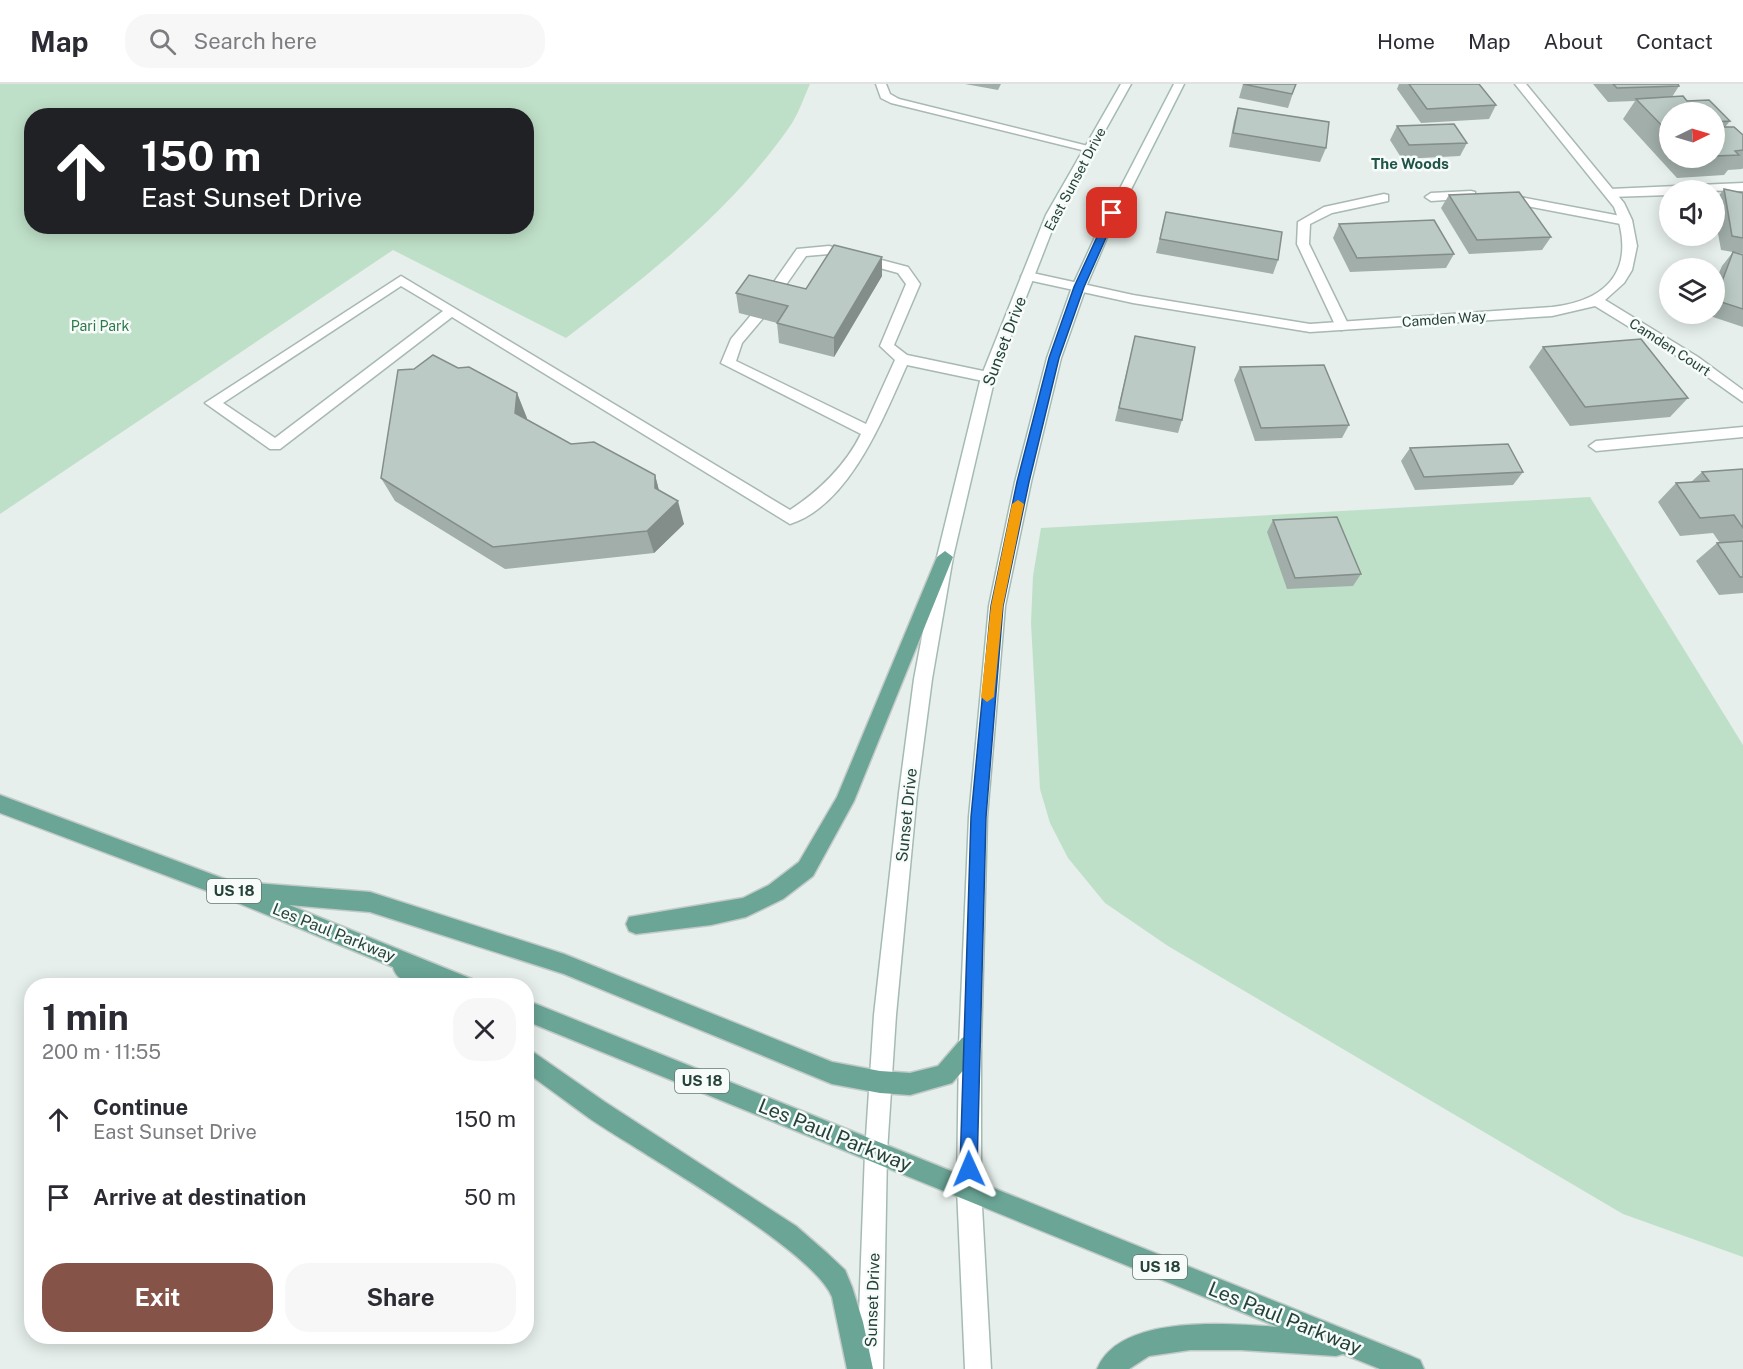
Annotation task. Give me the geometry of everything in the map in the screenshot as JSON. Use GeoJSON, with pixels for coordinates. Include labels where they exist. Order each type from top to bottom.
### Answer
{"type":"FeatureCollection","features":[{"type":"Feature","properties":{"kind":"main road"},"geometry":{"type":"LineString","coordinates":[[881,84],[885,96],[895,102],[1090,148]]}},
{"type":"Feature","properties":{"kind":"main road","name":"East Sunset Drive"},"geometry":{"type":"LineString","coordinates":[[1028,276],[1052,215],[1126,84]]}},
{"type":"Feature","properties":{"kind":"main road"},"geometry":{"type":"LineString","coordinates":[[978,1369],[969,1188],[970,1046],[978,817],[997,606],[1023,482],[1054,358],[1079,287],[1102,233],[1179,84]]}},
{"type":"Feature","properties":{"kind":"main road","name":"Camden Way"},"geometry":{"type":"LineString","coordinates":[[1028,276],[1286,326],[1342,326],[1546,312],[1595,300],[1621,277],[1628,263],[1632,238],[1626,221],[1610,193],[1520,84]]}},
{"type":"Feature","properties":{"kind":"main road"},"geometry":{"type":"LineString","coordinates":[[1725,188],[1743,187]]}},
{"type":"Feature","properties":{"kind":"main road"},"geometry":{"type":"LineString","coordinates":[[1610,193],[1659,191]]}},
{"type":"Feature","properties":{"kind":"main road"},"geometry":{"type":"LineString","coordinates":[[1431,197],[1491,197],[1626,221]]}},
{"type":"Feature","properties":{"kind":"main road"},"geometry":{"type":"LineString","coordinates":[[1342,326],[1303,244],[1304,222],[1328,210],[1384,198]]}},
{"type":"Feature","properties":{"kind":"main road"},"geometry":{"type":"LineString","coordinates":[[769,299],[802,252],[829,250],[903,270],[913,284],[887,346],[903,359],[988,377]]}},
{"type":"Feature","properties":{"kind":"main road","name":"Sunset Drive"},"geometry":{"type":"LineString","coordinates":[[870,1369],[876,1152],[885,1015],[920,701],[945,557],[964,469],[988,377],[1028,276]]}},
{"type":"Feature","properties":{"kind":"main road"},"geometry":{"type":"LineString","coordinates":[[452,311],[274,445],[212,403],[401,280],[452,311],[790,518],[820,498],[861,450],[903,359]]}},
{"type":"Feature","properties":{"kind":"main road","name":"Camden Court"},"geometry":{"type":"LineString","coordinates":[[1595,300],[1693,360],[1743,397]]}},
{"type":"Feature","properties":{"kind":"main road"},"geometry":{"type":"LineString","coordinates":[[757,317],[736,342],[728,363],[870,432]]}},
{"type":"Feature","properties":{"kind":"main road"},"geometry":{"type":"LineString","coordinates":[[1596,446],[1743,432]]}},
{"type":"Feature","properties":{"kind":"main road"},"geometry":{"type":"LineString","coordinates":[[636,924],[711,915],[746,907],[776,892],[806,869],[845,801],[945,557]]}},
{"type":"Feature","properties":{"kind":"main road","name":"Les Paul Parkway"},"geometry":{"type":"LineString","coordinates":[[0,804],[230,890],[445,978]]}},
{"type":"Feature","properties":{"kind":"main road"},"geometry":{"type":"LineString","coordinates":[[230,890],[370,902],[564,964],[832,1072],[880,1082],[910,1083],[944,1075],[970,1046]]}},
{"type":"Feature","properties":{"kind":"main road"},"geometry":{"type":"LineString","coordinates":[[382,952],[416,978]]}},
{"type":"Feature","properties":{"kind":"main road","name":"Les Paul Parkway"},"geometry":{"type":"LineString","coordinates":[[534,1013],[1411,1369]]}},
{"type":"Feature","properties":{"kind":"main road"},"geometry":{"type":"LineString","coordinates":[[534,1065],[597,1110],[788,1234],[837,1280],[851,1324],[860,1369]]}},
{"type":"Feature","properties":{"kind":"main road"},"geometry":{"type":"LineString","coordinates":[[1110,1369],[1117,1362],[1148,1344],[1189,1338],[1352,1345]]}},
{"type":"Feature","properties":{"kind":"green space","name":"Pari Park"},"geometry":{"type":"Polygon","coordinates":[[[0,84],[810,84],[792,124],[740,188],[713,216],[656,267],[566,338],[393,250],[0,514],[0,84]]]}},
{"type":"Feature","properties":{"kind":"green space"},"geometry":{"type":"Polygon","coordinates":[[[1590,497],[1743,745],[1743,1257],[1623,1214],[1168,946],[1105,903],[1068,858],[1050,823],[1040,789],[1031,623],[1033,576],[1041,528],[1590,497]]]}},
{"type":"Feature","properties":{"kind":"building"},"geometry":{"type":"Polygon","coordinates":[[[1243,84],[1296,84],[1292,94],[1243,84]]]}},
{"type":"Feature","properties":{"kind":"building"},"geometry":{"type":"Polygon","coordinates":[[[1409,84],[1479,84],[1496,105],[1427,109],[1409,84]]]}},
{"type":"Feature","properties":{"kind":"building"},"geometry":{"type":"Polygon","coordinates":[[[1613,84],[1678,84],[1679,86],[1617,88],[1613,84]]]}},
{"type":"Feature","properties":{"kind":"building"},"geometry":{"type":"Polygon","coordinates":[[[1683,96],[1687,101],[1709,100],[1711,102],[1659,102],[1659,123],[1636,99],[1683,96]]]}},
{"type":"Feature","properties":{"kind":"building"},"geometry":{"type":"Polygon","coordinates":[[[1238,108],[1329,122],[1326,148],[1233,133],[1238,108]]]}},
{"type":"Feature","properties":{"kind":"building"},"geometry":{"type":"Polygon","coordinates":[[[1454,124],[1467,143],[1409,145],[1397,126],[1454,124]]]}},
{"type":"Feature","properties":{"kind":"building"},"geometry":{"type":"Polygon","coordinates":[[[1725,127],[1734,127],[1743,135],[1743,150],[1735,151],[1739,155],[1725,156],[1725,127]]]}},
{"type":"Feature","properties":{"kind":"building"},"geometry":{"type":"Polygon","coordinates":[[[1725,189],[1743,193],[1743,238],[1732,236],[1725,189]]]}},
{"type":"Feature","properties":{"kind":"building"},"geometry":{"type":"Polygon","coordinates":[[[1519,192],[1551,237],[1477,240],[1449,195],[1519,192]]]}},
{"type":"Feature","properties":{"kind":"building"},"geometry":{"type":"Polygon","coordinates":[[[1166,212],[1282,232],[1278,260],[1160,239],[1166,212]]]}},
{"type":"Feature","properties":{"kind":"building"},"geometry":{"type":"Polygon","coordinates":[[[1434,220],[1454,254],[1357,258],[1339,224],[1434,220]]]}},
{"type":"Feature","properties":{"kind":"building"},"geometry":{"type":"Polygon","coordinates":[[[834,245],[882,257],[834,338],[777,323],[788,306],[736,293],[749,275],[806,289],[834,245]]]}},
{"type":"Feature","properties":{"kind":"building"},"geometry":{"type":"Polygon","coordinates":[[[1733,252],[1743,255],[1743,309],[1725,303],[1725,273],[1733,252]]]}},
{"type":"Feature","properties":{"kind":"building"},"geometry":{"type":"Polygon","coordinates":[[[1135,336],[1195,347],[1182,420],[1119,408],[1135,336]]]}},
{"type":"Feature","properties":{"kind":"building"},"geometry":{"type":"Polygon","coordinates":[[[1641,339],[1688,398],[1585,407],[1543,347],[1641,339]]]}},
{"type":"Feature","properties":{"kind":"building"},"geometry":{"type":"Polygon","coordinates":[[[433,355],[458,368],[469,367],[517,393],[515,413],[571,444],[594,442],[655,475],[655,488],[678,501],[647,531],[493,547],[381,478],[398,370],[414,369],[433,355]]]}},
{"type":"Feature","properties":{"kind":"building"},"geometry":{"type":"Polygon","coordinates":[[[1324,365],[1349,425],[1261,428],[1240,367],[1324,365]]]}},
{"type":"Feature","properties":{"kind":"building"},"geometry":{"type":"Polygon","coordinates":[[[1508,444],[1523,472],[1424,477],[1410,448],[1508,444]]]}},
{"type":"Feature","properties":{"kind":"building"},"geometry":{"type":"Polygon","coordinates":[[[1743,469],[1743,528],[1734,515],[1700,518],[1676,483],[1709,481],[1702,472],[1743,469]]]}},
{"type":"Feature","properties":{"kind":"building"},"geometry":{"type":"Polygon","coordinates":[[[1337,517],[1361,574],[1295,578],[1273,520],[1337,517]]]}},
{"type":"Feature","properties":{"kind":"building"},"geometry":{"type":"Polygon","coordinates":[[[1743,541],[1743,577],[1740,577],[1717,543],[1743,541]]]}},
{"type":"Feature","properties":{"kind":"slow traffic"},"geometry":{"type":"LineString","coordinates":[[987,697],[997,606],[1018,504]]}},
{"type":"Feature","properties":{"kind":"district","name":"The Woods"},"geometry":{"type":"Point","coordinates":[1410,164]}},
{"type":"Feature","properties":{"kind":"route"},"geometry":{"type":"LineString","coordinates":[[969,1169],[969,1067],[978,817],[988,681],[997,606],[1023,482],[1054,358],[1079,287],[1112,213]]}}]}
